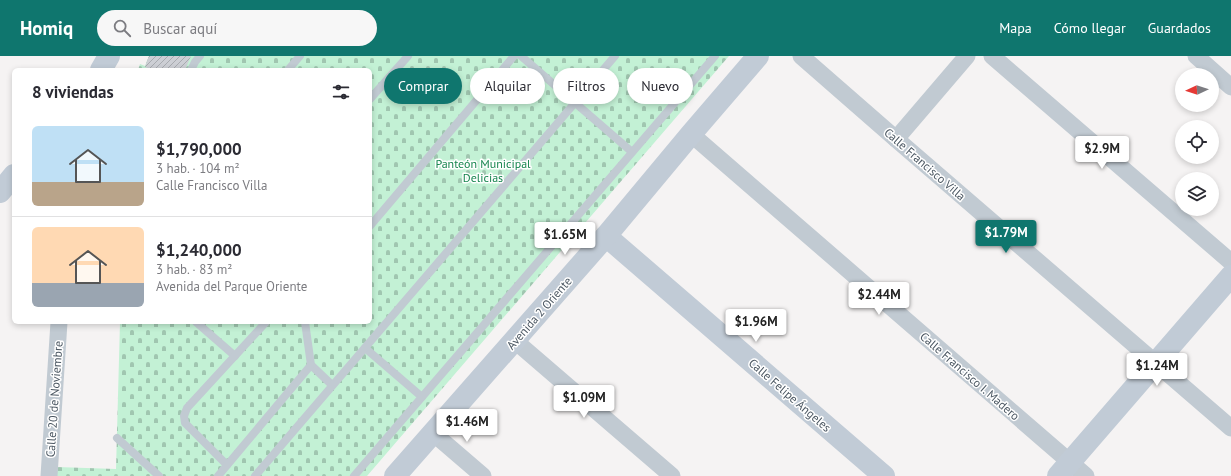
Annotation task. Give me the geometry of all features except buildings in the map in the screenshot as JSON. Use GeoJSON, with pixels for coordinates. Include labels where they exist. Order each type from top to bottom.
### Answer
{"type":"FeatureCollection","features":[{"type":"Feature","properties":{"kind":"street"},"geometry":{"type":"LineString","coordinates":[[102,68],[109,56]]}},
{"type":"Feature","properties":{"kind":"street","name":"Avenida 2 Oriente"},"geometry":{"type":"LineString","coordinates":[[395,476],[606,236],[758,56]]}},
{"type":"Feature","properties":{"kind":"street","name":"Calle Francisco Villa"},"geometry":{"type":"LineString","coordinates":[[801,56],[1231,428]]}},
{"type":"Feature","properties":{"kind":"street"},"geometry":{"type":"LineString","coordinates":[[896,139],[967,56]]}},
{"type":"Feature","properties":{"kind":"street"},"geometry":{"type":"LineString","coordinates":[[992,56],[1231,262]]}},
{"type":"Feature","properties":{"kind":"street"},"geometry":{"type":"LineString","coordinates":[[1196,56],[1231,87]]}},
{"type":"Feature","properties":{"kind":"street","name":"Calle Francisco I. Madero"},"geometry":{"type":"LineString","coordinates":[[691,134],[1064,469],[1086,476]]}},
{"type":"Feature","properties":{"kind":"street"},"geometry":{"type":"LineString","coordinates":[[0,192],[12,178]]}},
{"type":"Feature","properties":{"kind":"street","name":"Calle Felipe Ángeles"},"geometry":{"type":"LineString","coordinates":[[606,236],[884,476]]}},
{"type":"Feature","properties":{"kind":"street"},"geometry":{"type":"LineString","coordinates":[[1064,469],[1231,276]]}},
{"type":"Feature","properties":{"kind":"street","name":"Calle 20 de Noviembre"},"geometry":{"type":"LineString","coordinates":[[49,476],[59,324]]}},
{"type":"Feature","properties":{"kind":"street"},"geometry":{"type":"LineString","coordinates":[[514,340],[672,476]]}},
{"type":"Feature","properties":{"kind":"street"},"geometry":{"type":"LineString","coordinates":[[433,433],[482,476]]}},
{"type":"Feature","properties":{"kind":"lane"},"geometry":{"type":"LineString","coordinates":[[192,68],[200,56]]}},
{"type":"Feature","properties":{"kind":"lane"},"geometry":{"type":"LineString","coordinates":[[290,68],[300,56]]}},
{"type":"Feature","properties":{"kind":"lane"},"geometry":{"type":"LineString","coordinates":[[372,97],[408,56]]}},
{"type":"Feature","properties":{"kind":"lane"},"geometry":{"type":"LineString","coordinates":[[372,224],[514,56]]}},
{"type":"Feature","properties":{"kind":"lane"},"geometry":{"type":"LineString","coordinates":[[521,56],[553,84]]}},
{"type":"Feature","properties":{"kind":"lane"},"geometry":{"type":"LineString","coordinates":[[605,68],[615,56]]}},
{"type":"Feature","properties":{"kind":"lane"},"geometry":{"type":"LineString","coordinates":[[354,476],[714,56]]}},
{"type":"Feature","properties":{"kind":"lane"},"geometry":{"type":"LineString","coordinates":[[254,476],[574,104]]}},
{"type":"Feature","properties":{"kind":"lane"},"geometry":{"type":"LineString","coordinates":[[576,104],[632,152]]}},
{"type":"Feature","properties":{"kind":"lane"},"geometry":{"type":"LineString","coordinates":[[198,324],[235,356]]}},
{"type":"Feature","properties":{"kind":"lane"},"geometry":{"type":"LineString","coordinates":[[227,465],[185,423],[184,416],[187,408],[264,324]]}},
{"type":"Feature","properties":{"kind":"lane"},"geometry":{"type":"LineString","coordinates":[[305,324],[311,365],[332,385]]}},
{"type":"Feature","properties":{"kind":"lane"},"geometry":{"type":"LineString","coordinates":[[365,348],[422,397]]}},
{"type":"Feature","properties":{"kind":"lane"},"geometry":{"type":"LineString","coordinates":[[218,476],[311,365]]}},
{"type":"Feature","properties":{"kind":"lane"},"geometry":{"type":"LineString","coordinates":[[117,438],[160,476]]}},
{"type":"Feature","properties":{"kind":"green space","name":"Panteón Municipal Delicias"},"geometry":{"type":"Polygon","coordinates":[[[149,56],[729,56],[693,98],[693,68],[627,68],[627,104],[688,104],[367,476],[57,476],[57,467],[116,469],[120,324],[372,324],[372,68],[139,68],[140,64],[145,66],[149,56]]]}}]}
